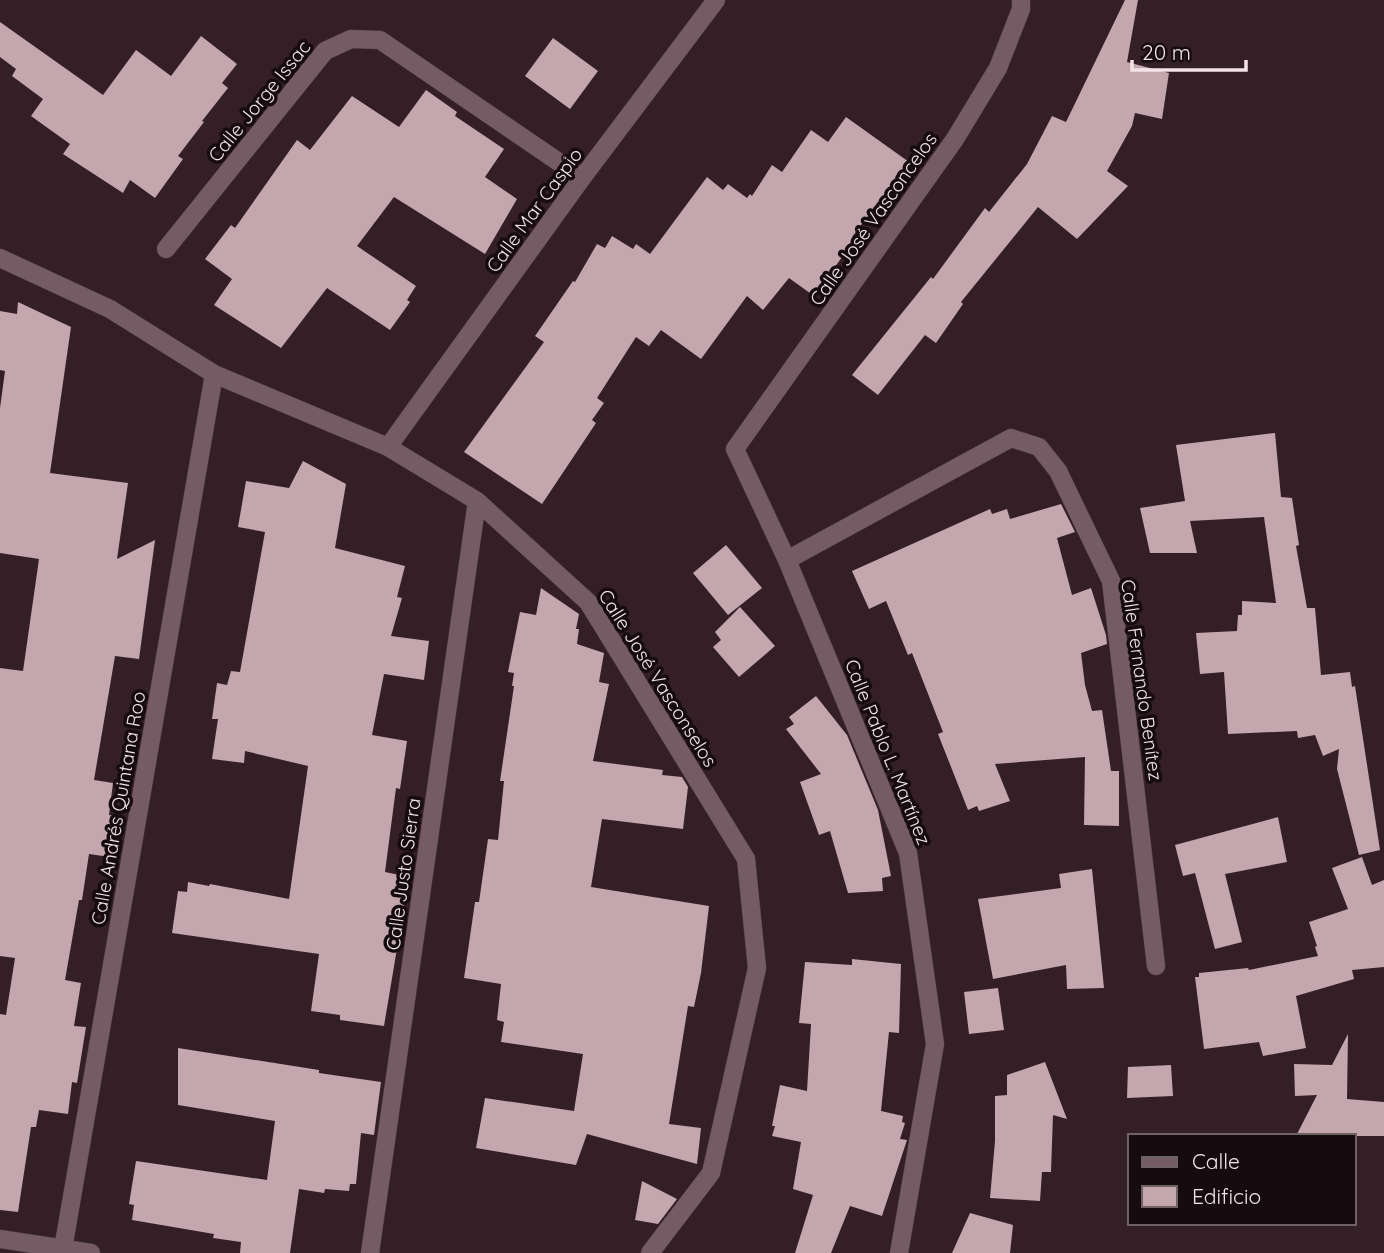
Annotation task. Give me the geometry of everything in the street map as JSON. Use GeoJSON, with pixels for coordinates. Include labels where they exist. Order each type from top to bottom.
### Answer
{"type":"FeatureCollection","features":[{"type":"Feature","properties":{"kind":"street","name":"Calle Mar Caspio"},"geometry":{"type":"LineString","coordinates":[[388,447],[582,178],[716,0]]}},
{"type":"Feature","properties":{"kind":"street","name":"Calle José Vasconcelos"},"geometry":{"type":"LineString","coordinates":[[735,449],[955,139],[998,68],[1021,9],[1021,0]]}},
{"type":"Feature","properties":{"kind":"street","name":"Calle Jorge Issac"},"geometry":{"type":"LineString","coordinates":[[166,249],[325,51],[351,39],[380,40],[582,178]]}},
{"type":"Feature","properties":{"kind":"street","name":"Calle José Vasconselos"},"geometry":{"type":"LineString","coordinates":[[0,258],[110,309],[214,374],[388,447],[477,501],[588,602],[746,859],[757,968],[711,1173],[650,1253]]}},
{"type":"Feature","properties":{"kind":"street","name":"Calle Andrés Quintana Roo"},"geometry":{"type":"LineString","coordinates":[[63,1249],[214,374]]}},
{"type":"Feature","properties":{"kind":"street","name":"Calle Fernando Benítez"},"geometry":{"type":"LineString","coordinates":[[788,560],[1011,438],[1039,447],[1058,471],[1111,581],[1156,966]]}},
{"type":"Feature","properties":{"kind":"street","name":"Calle Pablo L. Martínez"},"geometry":{"type":"LineString","coordinates":[[735,449],[788,560],[908,853],[935,1044],[899,1253]]}},
{"type":"Feature","properties":{"kind":"street","name":"Calle Justo Sierra"},"geometry":{"type":"LineString","coordinates":[[370,1253],[477,501]]}},
{"type":"Feature","properties":{"kind":"street"},"geometry":{"type":"LineString","coordinates":[[0,1239],[91,1253]]}},
{"type":"Feature","properties":{"kind":"building"},"geometry":{"type":"Polygon","coordinates":[[[1125,0],[1138,0],[1127,62],[1169,73],[1162,119],[1135,113],[1132,126],[1107,171],[1128,186],[1077,239],[1038,207],[961,302],[963,304],[936,343],[925,335],[878,395],[852,375],[931,277],[933,279],[985,208],[989,212],[1027,164],[1052,116],[1066,122],[1125,0]]]}},
{"type":"Feature","properties":{"kind":"building"},"geometry":{"type":"Polygon","coordinates":[[[0,22],[103,95],[136,50],[171,76],[201,36],[237,64],[222,83],[228,88],[178,156],[183,159],[155,198],[130,180],[123,193],[63,154],[70,144],[31,116],[43,99],[12,76],[16,69],[0,57],[0,22]]]}},
{"type":"Feature","properties":{"kind":"building"},"geometry":{"type":"Polygon","coordinates":[[[553,38],[598,71],[570,109],[525,76],[553,38]]]}},
{"type":"Feature","properties":{"kind":"building"},"geometry":{"type":"Polygon","coordinates":[[[426,90],[457,112],[455,116],[504,149],[485,177],[517,199],[485,254],[394,197],[357,246],[416,286],[407,300],[410,302],[390,330],[327,288],[281,348],[214,305],[232,279],[205,259],[231,225],[235,228],[297,140],[310,150],[352,96],[399,127],[426,90]]]}},
{"type":"Feature","properties":{"kind":"building"},"geometry":{"type":"Polygon","coordinates":[[[846,117],[909,162],[852,237],[855,239],[814,296],[789,278],[763,310],[747,296],[701,359],[661,330],[649,346],[636,337],[597,398],[604,403],[592,420],[596,423],[542,504],[464,452],[544,342],[535,336],[573,281],[575,282],[597,244],[605,248],[612,236],[633,249],[636,244],[650,254],[707,177],[723,190],[728,184],[747,198],[750,194],[752,196],[772,165],[782,172],[811,130],[828,142],[846,117]]]}},
{"type":"Feature","properties":{"kind":"building"},"geometry":{"type":"Polygon","coordinates":[[[18,302],[71,327],[50,473],[128,483],[117,559],[155,540],[139,659],[115,656],[94,780],[113,783],[109,815],[116,816],[110,857],[89,854],[65,980],[81,983],[74,1026],[86,1027],[77,1083],[72,1082],[68,1114],[39,1110],[36,1127],[31,1127],[18,1212],[0,1210],[0,1014],[6,1015],[15,958],[0,956],[0,668],[23,671],[39,559],[0,553],[0,408],[5,371],[0,370],[0,311],[17,314],[18,302]]]}},
{"type":"Feature","properties":{"kind":"building"},"geometry":{"type":"Polygon","coordinates":[[[1275,433],[1281,497],[1292,498],[1299,545],[1296,546],[1307,608],[1315,608],[1321,675],[1350,672],[1352,687],[1355,686],[1380,850],[1359,855],[1337,769],[1339,749],[1323,756],[1315,735],[1298,738],[1297,731],[1228,734],[1224,672],[1200,674],[1196,633],[1237,631],[1238,615],[1242,615],[1242,601],[1276,603],[1264,517],[1190,521],[1197,553],[1150,553],[1140,508],[1185,501],[1176,445],[1275,433]]]}},
{"type":"Feature","properties":{"kind":"building"},"geometry":{"type":"Polygon","coordinates":[[[303,461],[346,484],[335,548],[405,566],[397,597],[402,598],[391,636],[429,641],[424,680],[384,674],[372,735],[407,741],[400,789],[396,788],[385,872],[409,877],[384,1026],[340,1020],[340,1015],[311,1011],[319,954],[172,933],[178,891],[187,892],[188,882],[289,899],[308,766],[245,751],[244,763],[212,759],[218,719],[212,719],[217,683],[227,685],[231,671],[240,672],[265,532],[238,527],[246,481],[289,488],[303,461]]]}},
{"type":"Feature","properties":{"kind":"building"},"geometry":{"type":"Polygon","coordinates":[[[1061,504],[1075,532],[1057,538],[1072,595],[1091,588],[1106,635],[1107,644],[1081,653],[1092,711],[1102,710],[1111,771],[1119,771],[1119,826],[1084,825],[1085,757],[995,764],[1010,801],[979,811],[977,806],[968,810],[938,734],[943,732],[912,653],[908,655],[886,601],[869,609],[852,571],[990,509],[992,514],[1007,509],[1010,519],[1061,504]]]}},
{"type":"Feature","properties":{"kind":"building"},"geometry":{"type":"Polygon","coordinates":[[[726,545],[762,588],[728,615],[693,573],[726,545]]]}},
{"type":"Feature","properties":{"kind":"building"},"geometry":{"type":"Polygon","coordinates":[[[541,588],[579,614],[577,644],[604,653],[599,682],[609,684],[593,761],[663,770],[662,775],[682,777],[688,787],[683,829],[602,819],[591,887],[709,906],[701,973],[694,1007],[688,1006],[669,1124],[701,1128],[697,1164],[587,1134],[576,1165],[476,1148],[485,1098],[574,1111],[583,1054],[501,1042],[504,1022],[497,1020],[501,984],[464,978],[488,839],[498,840],[504,781],[500,781],[514,686],[514,673],[508,672],[520,612],[536,615],[541,588]]]}},
{"type":"Feature","properties":{"kind":"building"},"geometry":{"type":"Polygon","coordinates":[[[740,607],[775,646],[739,677],[713,647],[721,640],[715,632],[740,607]]]}},
{"type":"Feature","properties":{"kind":"building"},"geometry":{"type":"Polygon","coordinates":[[[816,696],[847,735],[878,810],[891,876],[882,878],[883,891],[848,893],[830,831],[819,835],[800,782],[821,774],[786,729],[794,724],[789,717],[816,696]]]}},
{"type":"Feature","properties":{"kind":"building"},"geometry":{"type":"Polygon","coordinates":[[[1278,817],[1287,862],[1225,874],[1242,942],[1215,949],[1195,873],[1183,876],[1175,845],[1278,817]]]}},
{"type":"Feature","properties":{"kind":"building"},"geometry":{"type":"Polygon","coordinates":[[[1362,857],[1372,885],[1384,880],[1384,967],[1352,970],[1354,979],[1296,996],[1306,1048],[1263,1056],[1259,1042],[1204,1049],[1195,977],[1199,977],[1199,973],[1249,970],[1318,956],[1309,922],[1348,909],[1332,868],[1362,857]]]}},
{"type":"Feature","properties":{"kind":"building"},"geometry":{"type":"Polygon","coordinates":[[[1092,869],[1104,988],[1067,989],[1066,965],[993,979],[978,899],[1061,888],[1059,874],[1092,869]]]}},
{"type":"Feature","properties":{"kind":"building"},"geometry":{"type":"Polygon","coordinates":[[[852,959],[901,964],[899,1033],[889,1032],[881,1111],[903,1116],[902,1122],[905,1123],[900,1139],[907,1140],[882,1216],[850,1206],[831,1253],[795,1253],[813,1195],[793,1189],[801,1142],[772,1136],[775,1126],[772,1126],[780,1085],[807,1091],[811,1024],[799,1023],[805,962],[852,965],[852,959]]]}},
{"type":"Feature","properties":{"kind":"building"},"geometry":{"type":"Polygon","coordinates":[[[998,988],[1004,1030],[969,1034],[964,992],[998,988]]]}},
{"type":"Feature","properties":{"kind":"building"},"geometry":{"type":"Polygon","coordinates":[[[1348,1034],[1347,1099],[1384,1102],[1384,1136],[1297,1134],[1317,1095],[1295,1096],[1294,1064],[1332,1065],[1348,1034]]]}},
{"type":"Feature","properties":{"kind":"building"},"geometry":{"type":"Polygon","coordinates":[[[178,1048],[381,1082],[374,1135],[361,1133],[356,1184],[350,1184],[349,1191],[325,1189],[324,1193],[299,1189],[290,1253],[240,1253],[241,1242],[213,1238],[214,1234],[132,1220],[134,1205],[129,1204],[136,1161],[267,1180],[275,1121],[178,1105],[178,1048]]]}},
{"type":"Feature","properties":{"kind":"building"},"geometry":{"type":"Polygon","coordinates":[[[1045,1062],[1067,1119],[1053,1115],[1051,1172],[1042,1172],[1040,1201],[990,1198],[995,1141],[995,1096],[1007,1095],[1007,1075],[1045,1062]]]}},
{"type":"Feature","properties":{"kind":"building"},"geometry":{"type":"Polygon","coordinates":[[[1171,1065],[1173,1096],[1127,1098],[1128,1067],[1171,1065]]]}},
{"type":"Feature","properties":{"kind":"building"},"geometry":{"type":"Polygon","coordinates":[[[642,1181],[677,1199],[658,1224],[635,1220],[642,1181]]]}},
{"type":"Feature","properties":{"kind":"building"},"geometry":{"type":"Polygon","coordinates":[[[970,1213],[1013,1225],[1010,1253],[952,1253],[970,1213]]]}}]}
